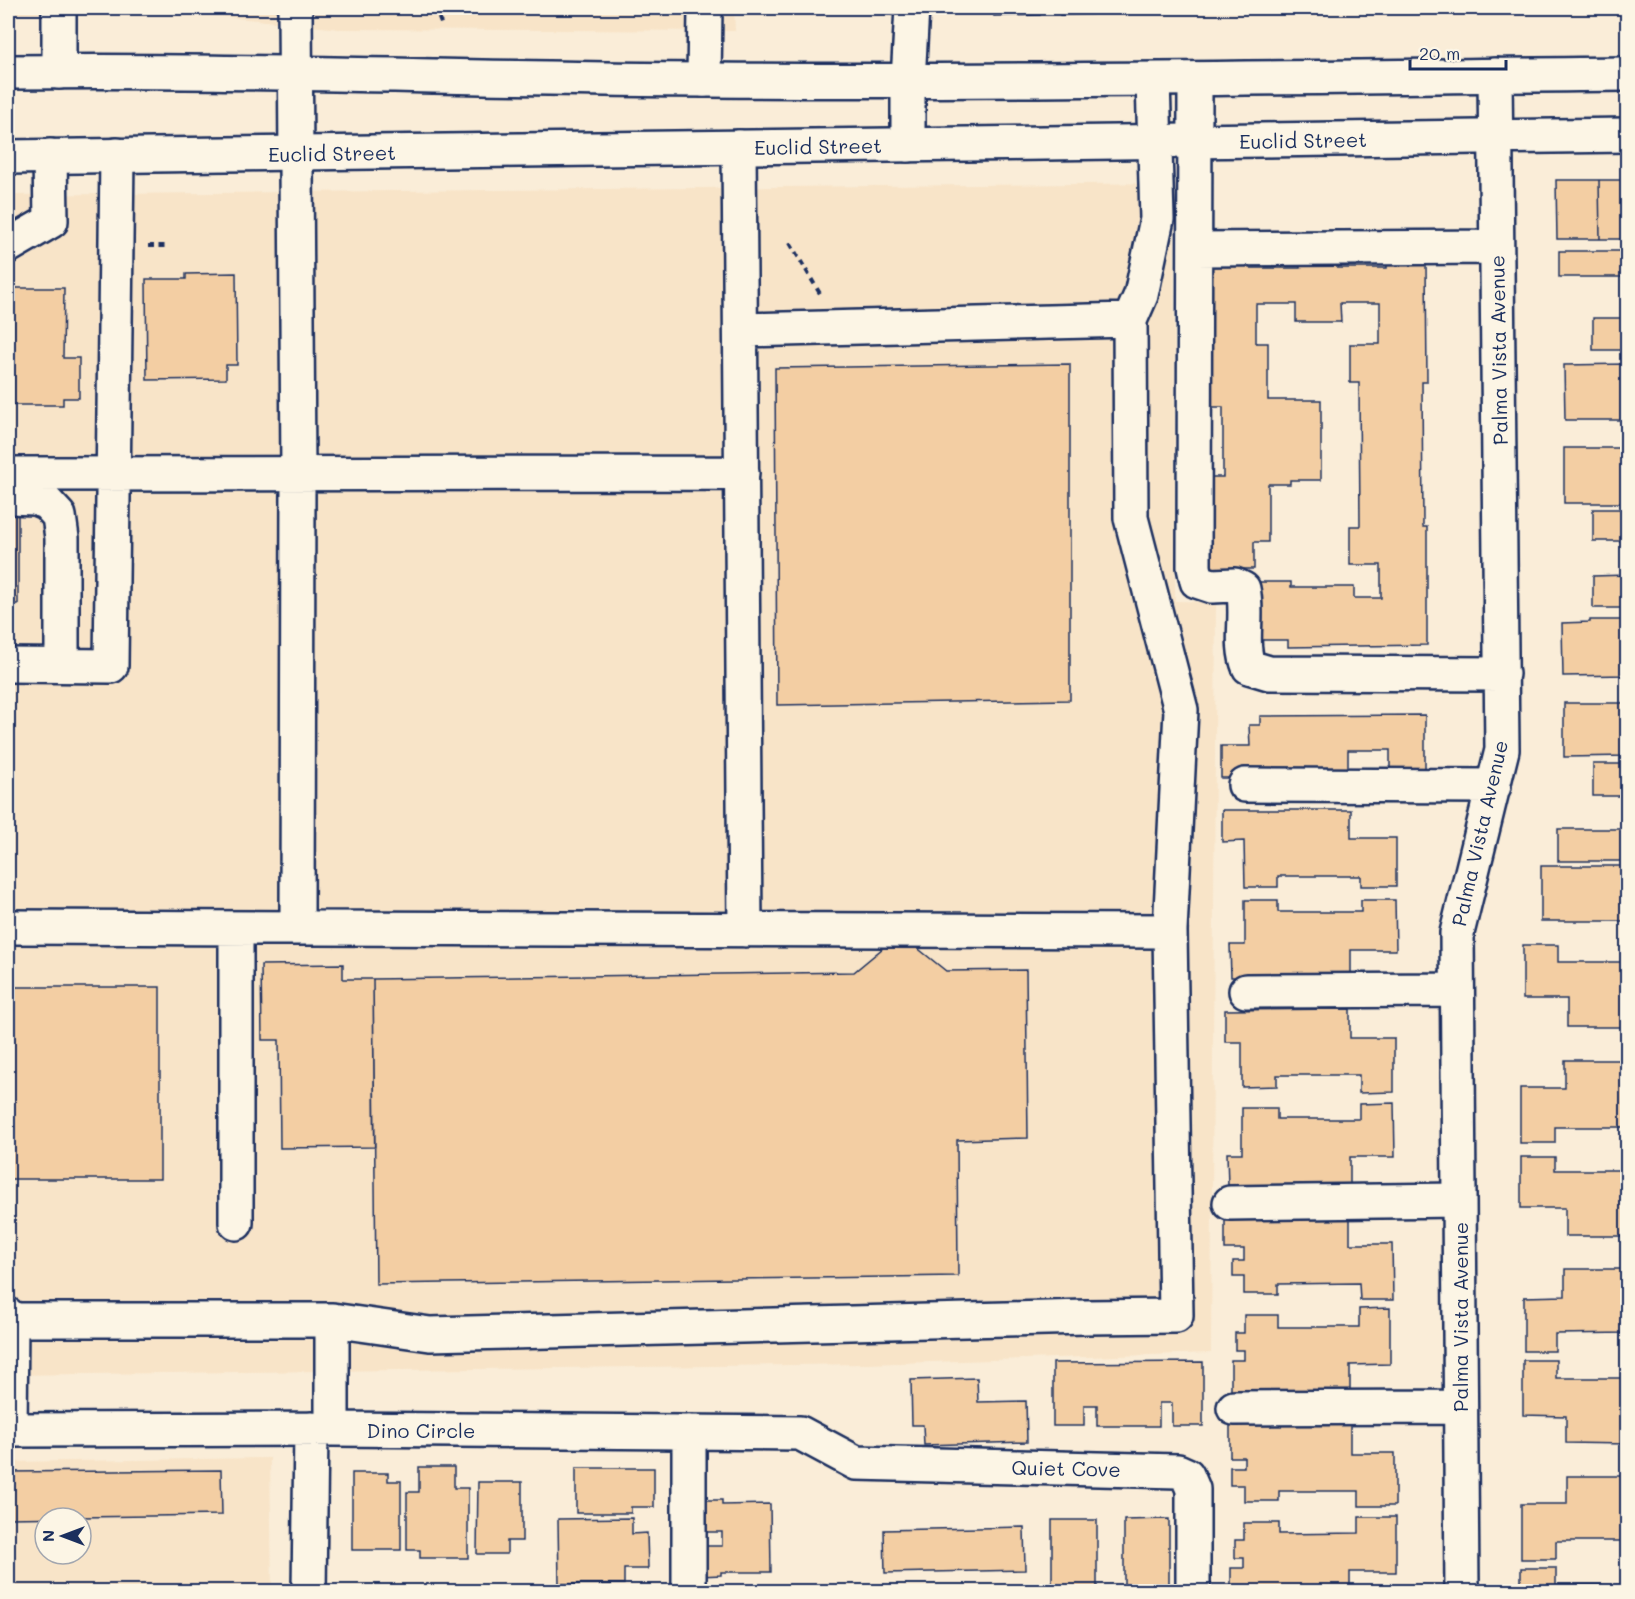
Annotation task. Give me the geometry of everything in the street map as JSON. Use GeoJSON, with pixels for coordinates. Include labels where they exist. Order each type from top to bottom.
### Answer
{"type":"FeatureCollection","features":[{"type":"Feature","properties":{"kind":"main road"},"geometry":{"type":"LineString","coordinates":[[59,8],[59,72]]}},
{"type":"Feature","properties":{"kind":"main road"},"geometry":{"type":"LineString","coordinates":[[295,8],[298,473],[297,928]]}},
{"type":"Feature","properties":{"kind":"main road"},"geometry":{"type":"LineString","coordinates":[[704,80],[705,8]]}},
{"type":"Feature","properties":{"kind":"main road"},"geometry":{"type":"LineString","coordinates":[[908,145],[908,81],[912,8]]}},
{"type":"Feature","properties":{"kind":"main road"},"geometry":{"type":"LineString","coordinates":[[8,72],[296,72],[704,80],[908,81],[1628,74]]}},
{"type":"Feature","properties":{"kind":"main road","name":"Palma Vista Avenue"},"geometry":{"type":"LineString","coordinates":[[1462,1592],[1457,933],[1502,750],[1495,75]]}},
{"type":"Feature","properties":{"kind":"main road"},"geometry":{"type":"LineString","coordinates":[[1195,79],[1194,567],[1197,580],[1212,586],[1234,585],[1243,589],[1246,601],[1244,654],[1249,667],[1269,673],[1502,674]]}},
{"type":"Feature","properties":{"kind":"main road"},"geometry":{"type":"LineString","coordinates":[[9,1430],[9,1317],[332,1320],[430,1334],[1176,1316],[1170,931],[1181,710],[1131,518],[1130,320],[1141,295],[1157,219],[1153,80]]}},
{"type":"Feature","properties":{"kind":"main road","name":"Euclid Street"},"geometry":{"type":"LineString","coordinates":[[8,157],[1628,135]]}},
{"type":"Feature","properties":{"kind":"main road"},"geometry":{"type":"LineString","coordinates":[[740,147],[745,930]]}},
{"type":"Feature","properties":{"kind":"main road"},"geometry":{"type":"LineString","coordinates":[[8,665],[111,666],[117,155]]}},
{"type":"Feature","properties":{"kind":"main road"},"geometry":{"type":"LineString","coordinates":[[8,246],[51,221],[50,156]]}},
{"type":"Feature","properties":{"kind":"main road"},"geometry":{"type":"LineString","coordinates":[[1195,249],[1496,247]]}},
{"type":"Feature","properties":{"kind":"main road"},"geometry":{"type":"LineString","coordinates":[[741,330],[1130,320]]}},
{"type":"Feature","properties":{"kind":"main road"},"geometry":{"type":"LineString","coordinates":[[8,474],[742,473]]}},
{"type":"Feature","properties":{"kind":"main road"},"geometry":{"type":"LineString","coordinates":[[8,497],[34,498],[47,503],[59,516],[62,538],[62,665]]}},
{"type":"Feature","properties":{"kind":"main road"},"geometry":{"type":"LineString","coordinates":[[1245,785],[1494,786]]}},
{"type":"Feature","properties":{"kind":"main road"},"geometry":{"type":"LineString","coordinates":[[8,927],[1170,931]]}},
{"type":"Feature","properties":{"kind":"main road"},"geometry":{"type":"LineString","coordinates":[[236,928],[236,1223]]}},
{"type":"Feature","properties":{"kind":"main road"},"geometry":{"type":"LineString","coordinates":[[1246,991],[1457,990]]}},
{"type":"Feature","properties":{"kind":"main road"},"geometry":{"type":"LineString","coordinates":[[1230,1203],[1459,1200]]}},
{"type":"Feature","properties":{"kind":"main road"},"geometry":{"type":"LineString","coordinates":[[309,1592],[332,1320]]}},
{"type":"Feature","properties":{"kind":"main road"},"geometry":{"type":"LineString","coordinates":[[1234,1408],[1460,1407]]}},
{"type":"Feature","properties":{"kind":"main road","name":"Dino Circle"},"geometry":{"type":"LineString","coordinates":[[9,1430],[321,1429],[800,1433],[830,1449]]}},
{"type":"Feature","properties":{"kind":"main road"},"geometry":{"type":"LineString","coordinates":[[688,1432],[688,1592]]}},
{"type":"Feature","properties":{"kind":"main road","name":"Quiet Cove"},"geometry":{"type":"LineString","coordinates":[[830,1449],[856,1463],[1178,1471],[1187,1475],[1193,1488],[1193,1592]]}},
{"type":"Feature","properties":{"kind":"path"},"geometry":{"type":"LineString","coordinates":[[435,8],[442,26]]}},
{"type":"Feature","properties":{"kind":"path"},"geometry":{"type":"LineString","coordinates":[[790,243],[822,297]]}},
{"type":"Feature","properties":{"kind":"path"},"geometry":{"type":"LineString","coordinates":[[142,246],[168,246]]}},
{"type":"Feature","properties":{"kind":"shaded area"},"geometry":{"type":"Polygon","coordinates":[[[8,8],[734,8],[735,31],[339,29],[172,11],[8,14],[8,8]]]}},
{"type":"Feature","properties":{"kind":"shaded area"},"geometry":{"type":"Polygon","coordinates":[[[1174,183],[1175,601],[1216,602],[1211,1353],[867,1364],[8,1375],[8,195],[1174,183]]]}},
{"type":"Feature","properties":{"kind":"shaded area"},"geometry":{"type":"Polygon","coordinates":[[[270,1458],[272,1591],[8,1591],[8,1462],[270,1458]]]}},
{"type":"Feature","properties":{"kind":"building"},"geometry":{"type":"Polygon","coordinates":[[[994,8],[1040,8],[1040,15],[994,16],[994,8]]]}},
{"type":"Feature","properties":{"kind":"building"},"geometry":{"type":"Polygon","coordinates":[[[1059,8],[1106,8],[1106,14],[1060,15],[1059,8]]]}},
{"type":"Feature","properties":{"kind":"building"},"geometry":{"type":"Polygon","coordinates":[[[1161,8],[1207,8],[1207,9],[1161,10],[1161,8]]]}},
{"type":"Feature","properties":{"kind":"building"},"geometry":{"type":"Polygon","coordinates":[[[1556,180],[1599,180],[1600,239],[1557,239],[1556,180]]]}},
{"type":"Feature","properties":{"kind":"building"},"geometry":{"type":"Polygon","coordinates":[[[1599,180],[1628,180],[1628,239],[1600,239],[1599,180]]]}},
{"type":"Feature","properties":{"kind":"building"},"geometry":{"type":"Polygon","coordinates":[[[1559,251],[1628,251],[1628,277],[1559,277],[1559,251]]]}},
{"type":"Feature","properties":{"kind":"building"},"geometry":{"type":"Polygon","coordinates":[[[1387,263],[1426,263],[1427,382],[1422,382],[1423,527],[1427,527],[1427,645],[1288,647],[1288,640],[1251,640],[1251,582],[1291,582],[1291,587],[1354,587],[1354,598],[1381,598],[1381,565],[1350,565],[1350,526],[1360,526],[1359,383],[1350,383],[1350,344],[1380,344],[1380,303],[1340,303],[1341,322],[1296,322],[1296,304],[1256,304],[1256,343],[1268,343],[1268,400],[1321,400],[1321,480],[1290,480],[1290,484],[1268,484],[1268,542],[1254,542],[1254,569],[1211,569],[1207,477],[1223,477],[1223,407],[1208,407],[1211,264],[1249,264],[1249,268],[1300,268],[1300,264],[1337,264],[1337,268],[1387,268],[1387,263]]]}},
{"type":"Feature","properties":{"kind":"building"},"geometry":{"type":"Polygon","coordinates":[[[236,273],[237,365],[226,365],[226,379],[147,380],[146,279],[186,279],[186,274],[236,273]]]}},
{"type":"Feature","properties":{"kind":"building"},"geometry":{"type":"Polygon","coordinates":[[[13,288],[64,288],[63,358],[79,358],[79,398],[63,398],[63,405],[13,405],[13,288]]]}},
{"type":"Feature","properties":{"kind":"building"},"geometry":{"type":"Polygon","coordinates":[[[1593,318],[1628,318],[1628,350],[1593,350],[1593,318]]]}},
{"type":"Feature","properties":{"kind":"building"},"geometry":{"type":"Polygon","coordinates":[[[1070,364],[1070,700],[777,705],[775,368],[1070,364]]]}},
{"type":"Feature","properties":{"kind":"building"},"geometry":{"type":"Polygon","coordinates":[[[1628,364],[1628,420],[1565,420],[1564,365],[1628,364]]]}},
{"type":"Feature","properties":{"kind":"building"},"geometry":{"type":"Polygon","coordinates":[[[1564,448],[1628,448],[1628,503],[1564,503],[1564,448]]]}},
{"type":"Feature","properties":{"kind":"building"},"geometry":{"type":"Polygon","coordinates":[[[1593,509],[1628,509],[1628,541],[1593,541],[1593,509]]]}},
{"type":"Feature","properties":{"kind":"building"},"geometry":{"type":"Polygon","coordinates":[[[8,511],[18,511],[18,604],[8,604],[8,511]]]}},
{"type":"Feature","properties":{"kind":"building"},"geometry":{"type":"Polygon","coordinates":[[[1628,575],[1628,608],[1593,608],[1593,576],[1628,575]]]}},
{"type":"Feature","properties":{"kind":"building"},"geometry":{"type":"Polygon","coordinates":[[[1590,620],[1628,622],[1628,675],[1563,676],[1562,623],[1590,622],[1590,620]]]}},
{"type":"Feature","properties":{"kind":"building"},"geometry":{"type":"Polygon","coordinates":[[[1564,703],[1628,703],[1628,756],[1564,757],[1564,703]]]}},
{"type":"Feature","properties":{"kind":"building"},"geometry":{"type":"Polygon","coordinates":[[[1425,715],[1425,774],[1390,774],[1390,750],[1348,750],[1348,778],[1221,778],[1221,746],[1250,746],[1249,725],[1260,725],[1260,716],[1425,715]]]}},
{"type":"Feature","properties":{"kind":"building"},"geometry":{"type":"Polygon","coordinates":[[[1593,764],[1628,764],[1628,796],[1593,796],[1593,764]]]}},
{"type":"Feature","properties":{"kind":"building"},"geometry":{"type":"Polygon","coordinates":[[[1222,810],[1351,810],[1351,838],[1396,838],[1396,886],[1361,886],[1361,876],[1278,876],[1278,887],[1245,887],[1244,841],[1222,842],[1222,810]]]}},
{"type":"Feature","properties":{"kind":"building"},"geometry":{"type":"Polygon","coordinates":[[[1558,829],[1628,829],[1628,861],[1558,861],[1558,829]]]}},
{"type":"Feature","properties":{"kind":"building"},"geometry":{"type":"Polygon","coordinates":[[[1541,866],[1628,866],[1628,921],[1541,921],[1541,866]]]}},
{"type":"Feature","properties":{"kind":"building"},"geometry":{"type":"Polygon","coordinates":[[[1245,900],[1278,900],[1278,912],[1361,912],[1361,900],[1395,900],[1396,950],[1351,950],[1351,977],[1231,977],[1230,945],[1245,945],[1245,900]]]}},
{"type":"Feature","properties":{"kind":"building"},"geometry":{"type":"Polygon","coordinates":[[[900,934],[946,971],[1026,970],[1028,1138],[957,1140],[958,1276],[376,1284],[373,979],[854,972],[900,934]]]}},
{"type":"Feature","properties":{"kind":"building"},"geometry":{"type":"Polygon","coordinates":[[[1523,945],[1558,945],[1558,962],[1628,962],[1628,1027],[1567,1027],[1567,999],[1523,999],[1523,945]]]}},
{"type":"Feature","properties":{"kind":"building"},"geometry":{"type":"Polygon","coordinates":[[[343,964],[343,979],[373,979],[375,1147],[280,1148],[279,1040],[262,1040],[261,965],[343,964]]]}},
{"type":"Feature","properties":{"kind":"building"},"geometry":{"type":"Polygon","coordinates":[[[8,987],[160,987],[160,1179],[8,1179],[8,987]]]}},
{"type":"Feature","properties":{"kind":"building"},"geometry":{"type":"Polygon","coordinates":[[[1350,1009],[1350,1038],[1394,1038],[1394,1092],[1359,1093],[1359,1075],[1277,1075],[1277,1086],[1242,1087],[1242,1042],[1225,1042],[1225,1010],[1350,1009]]]}},
{"type":"Feature","properties":{"kind":"building"},"geometry":{"type":"Polygon","coordinates":[[[1565,1060],[1628,1060],[1628,1127],[1555,1127],[1555,1143],[1520,1143],[1520,1088],[1565,1088],[1565,1060]]]}},
{"type":"Feature","properties":{"kind":"building"},"geometry":{"type":"Polygon","coordinates":[[[1394,1103],[1395,1157],[1350,1157],[1350,1185],[1228,1186],[1227,1153],[1242,1153],[1242,1108],[1277,1108],[1277,1119],[1359,1119],[1359,1104],[1394,1103]]]}},
{"type":"Feature","properties":{"kind":"building"},"geometry":{"type":"Polygon","coordinates":[[[1521,1157],[1555,1157],[1555,1170],[1628,1170],[1628,1236],[1565,1236],[1565,1208],[1521,1208],[1521,1157]]]}},
{"type":"Feature","properties":{"kind":"building"},"geometry":{"type":"Polygon","coordinates":[[[1350,1217],[1350,1244],[1392,1244],[1393,1300],[1360,1300],[1359,1283],[1278,1284],[1278,1294],[1244,1294],[1244,1277],[1233,1277],[1233,1261],[1244,1261],[1244,1249],[1225,1249],[1225,1218],[1350,1217]]]}},
{"type":"Feature","properties":{"kind":"building"},"geometry":{"type":"Polygon","coordinates":[[[1565,1269],[1628,1269],[1628,1333],[1555,1334],[1555,1351],[1524,1351],[1524,1297],[1565,1296],[1565,1269]]]}},
{"type":"Feature","properties":{"kind":"building"},"geometry":{"type":"Polygon","coordinates":[[[1390,1308],[1390,1364],[1350,1365],[1350,1392],[1231,1392],[1231,1360],[1244,1360],[1244,1350],[1235,1350],[1235,1333],[1244,1333],[1244,1315],[1278,1315],[1278,1327],[1359,1327],[1359,1309],[1390,1308]]]}},
{"type":"Feature","properties":{"kind":"building"},"geometry":{"type":"Polygon","coordinates":[[[1523,1360],[1556,1360],[1556,1378],[1628,1378],[1628,1444],[1566,1443],[1566,1416],[1523,1415],[1523,1360]]]}},
{"type":"Feature","properties":{"kind":"building"},"geometry":{"type":"Polygon","coordinates":[[[1203,1362],[1203,1426],[1172,1426],[1172,1403],[1159,1403],[1159,1426],[1097,1426],[1097,1405],[1084,1405],[1084,1426],[1053,1426],[1053,1363],[1203,1362]]]}},
{"type":"Feature","properties":{"kind":"building"},"geometry":{"type":"Polygon","coordinates":[[[977,1378],[978,1402],[1026,1401],[1027,1442],[924,1445],[923,1425],[912,1425],[911,1380],[977,1378]]]}},
{"type":"Feature","properties":{"kind":"building"},"geometry":{"type":"Polygon","coordinates":[[[1230,1425],[1350,1425],[1350,1453],[1395,1453],[1395,1506],[1359,1506],[1359,1491],[1279,1491],[1279,1501],[1244,1501],[1244,1485],[1230,1485],[1230,1467],[1244,1467],[1244,1457],[1230,1457],[1230,1425]]]}},
{"type":"Feature","properties":{"kind":"building"},"geometry":{"type":"Polygon","coordinates":[[[419,1467],[454,1467],[454,1488],[468,1488],[468,1558],[420,1558],[420,1550],[407,1550],[407,1492],[419,1492],[419,1467]]]}},
{"type":"Feature","properties":{"kind":"building"},"geometry":{"type":"Polygon","coordinates":[[[576,1468],[654,1468],[654,1507],[631,1507],[631,1513],[576,1513],[576,1468]]]}},
{"type":"Feature","properties":{"kind":"building"},"geometry":{"type":"Polygon","coordinates":[[[221,1470],[222,1515],[93,1517],[93,1506],[33,1506],[33,1518],[8,1518],[8,1472],[221,1470]]]}},
{"type":"Feature","properties":{"kind":"building"},"geometry":{"type":"Polygon","coordinates":[[[352,1473],[388,1473],[388,1481],[401,1481],[401,1550],[352,1550],[352,1473]]]}},
{"type":"Feature","properties":{"kind":"building"},"geometry":{"type":"Polygon","coordinates":[[[1567,1476],[1628,1476],[1628,1541],[1556,1541],[1556,1559],[1521,1559],[1521,1504],[1567,1504],[1567,1476]]]}},
{"type":"Feature","properties":{"kind":"building"},"geometry":{"type":"Polygon","coordinates":[[[478,1482],[522,1482],[522,1541],[507,1541],[507,1554],[477,1554],[478,1482]]]}},
{"type":"Feature","properties":{"kind":"building"},"geometry":{"type":"Polygon","coordinates":[[[700,1500],[722,1500],[722,1505],[770,1504],[771,1572],[721,1572],[721,1575],[700,1576],[700,1546],[722,1546],[722,1532],[700,1532],[700,1500]]]}},
{"type":"Feature","properties":{"kind":"building"},"geometry":{"type":"Polygon","coordinates":[[[1359,1517],[1396,1517],[1396,1572],[1350,1572],[1350,1592],[1231,1592],[1231,1568],[1244,1568],[1244,1558],[1235,1558],[1235,1540],[1244,1540],[1244,1523],[1279,1523],[1279,1534],[1359,1533],[1359,1517]]]}},
{"type":"Feature","properties":{"kind":"building"},"geometry":{"type":"Polygon","coordinates":[[[632,1518],[632,1534],[647,1533],[648,1569],[624,1569],[624,1584],[559,1584],[558,1519],[632,1518]]]}},
{"type":"Feature","properties":{"kind":"building"},"geometry":{"type":"Polygon","coordinates":[[[1169,1519],[1169,1592],[1124,1592],[1124,1520],[1169,1519]]]}},
{"type":"Feature","properties":{"kind":"building"},"geometry":{"type":"Polygon","coordinates":[[[1052,1520],[1097,1520],[1097,1592],[1052,1592],[1052,1520]]]}},
{"type":"Feature","properties":{"kind":"building"},"geometry":{"type":"Polygon","coordinates":[[[1024,1527],[1025,1570],[885,1573],[884,1530],[1024,1527]]]}},
{"type":"Feature","properties":{"kind":"building"},"geometry":{"type":"Polygon","coordinates":[[[1521,1568],[1556,1568],[1556,1585],[1628,1585],[1628,1592],[1521,1592],[1521,1568]]]}}]}
